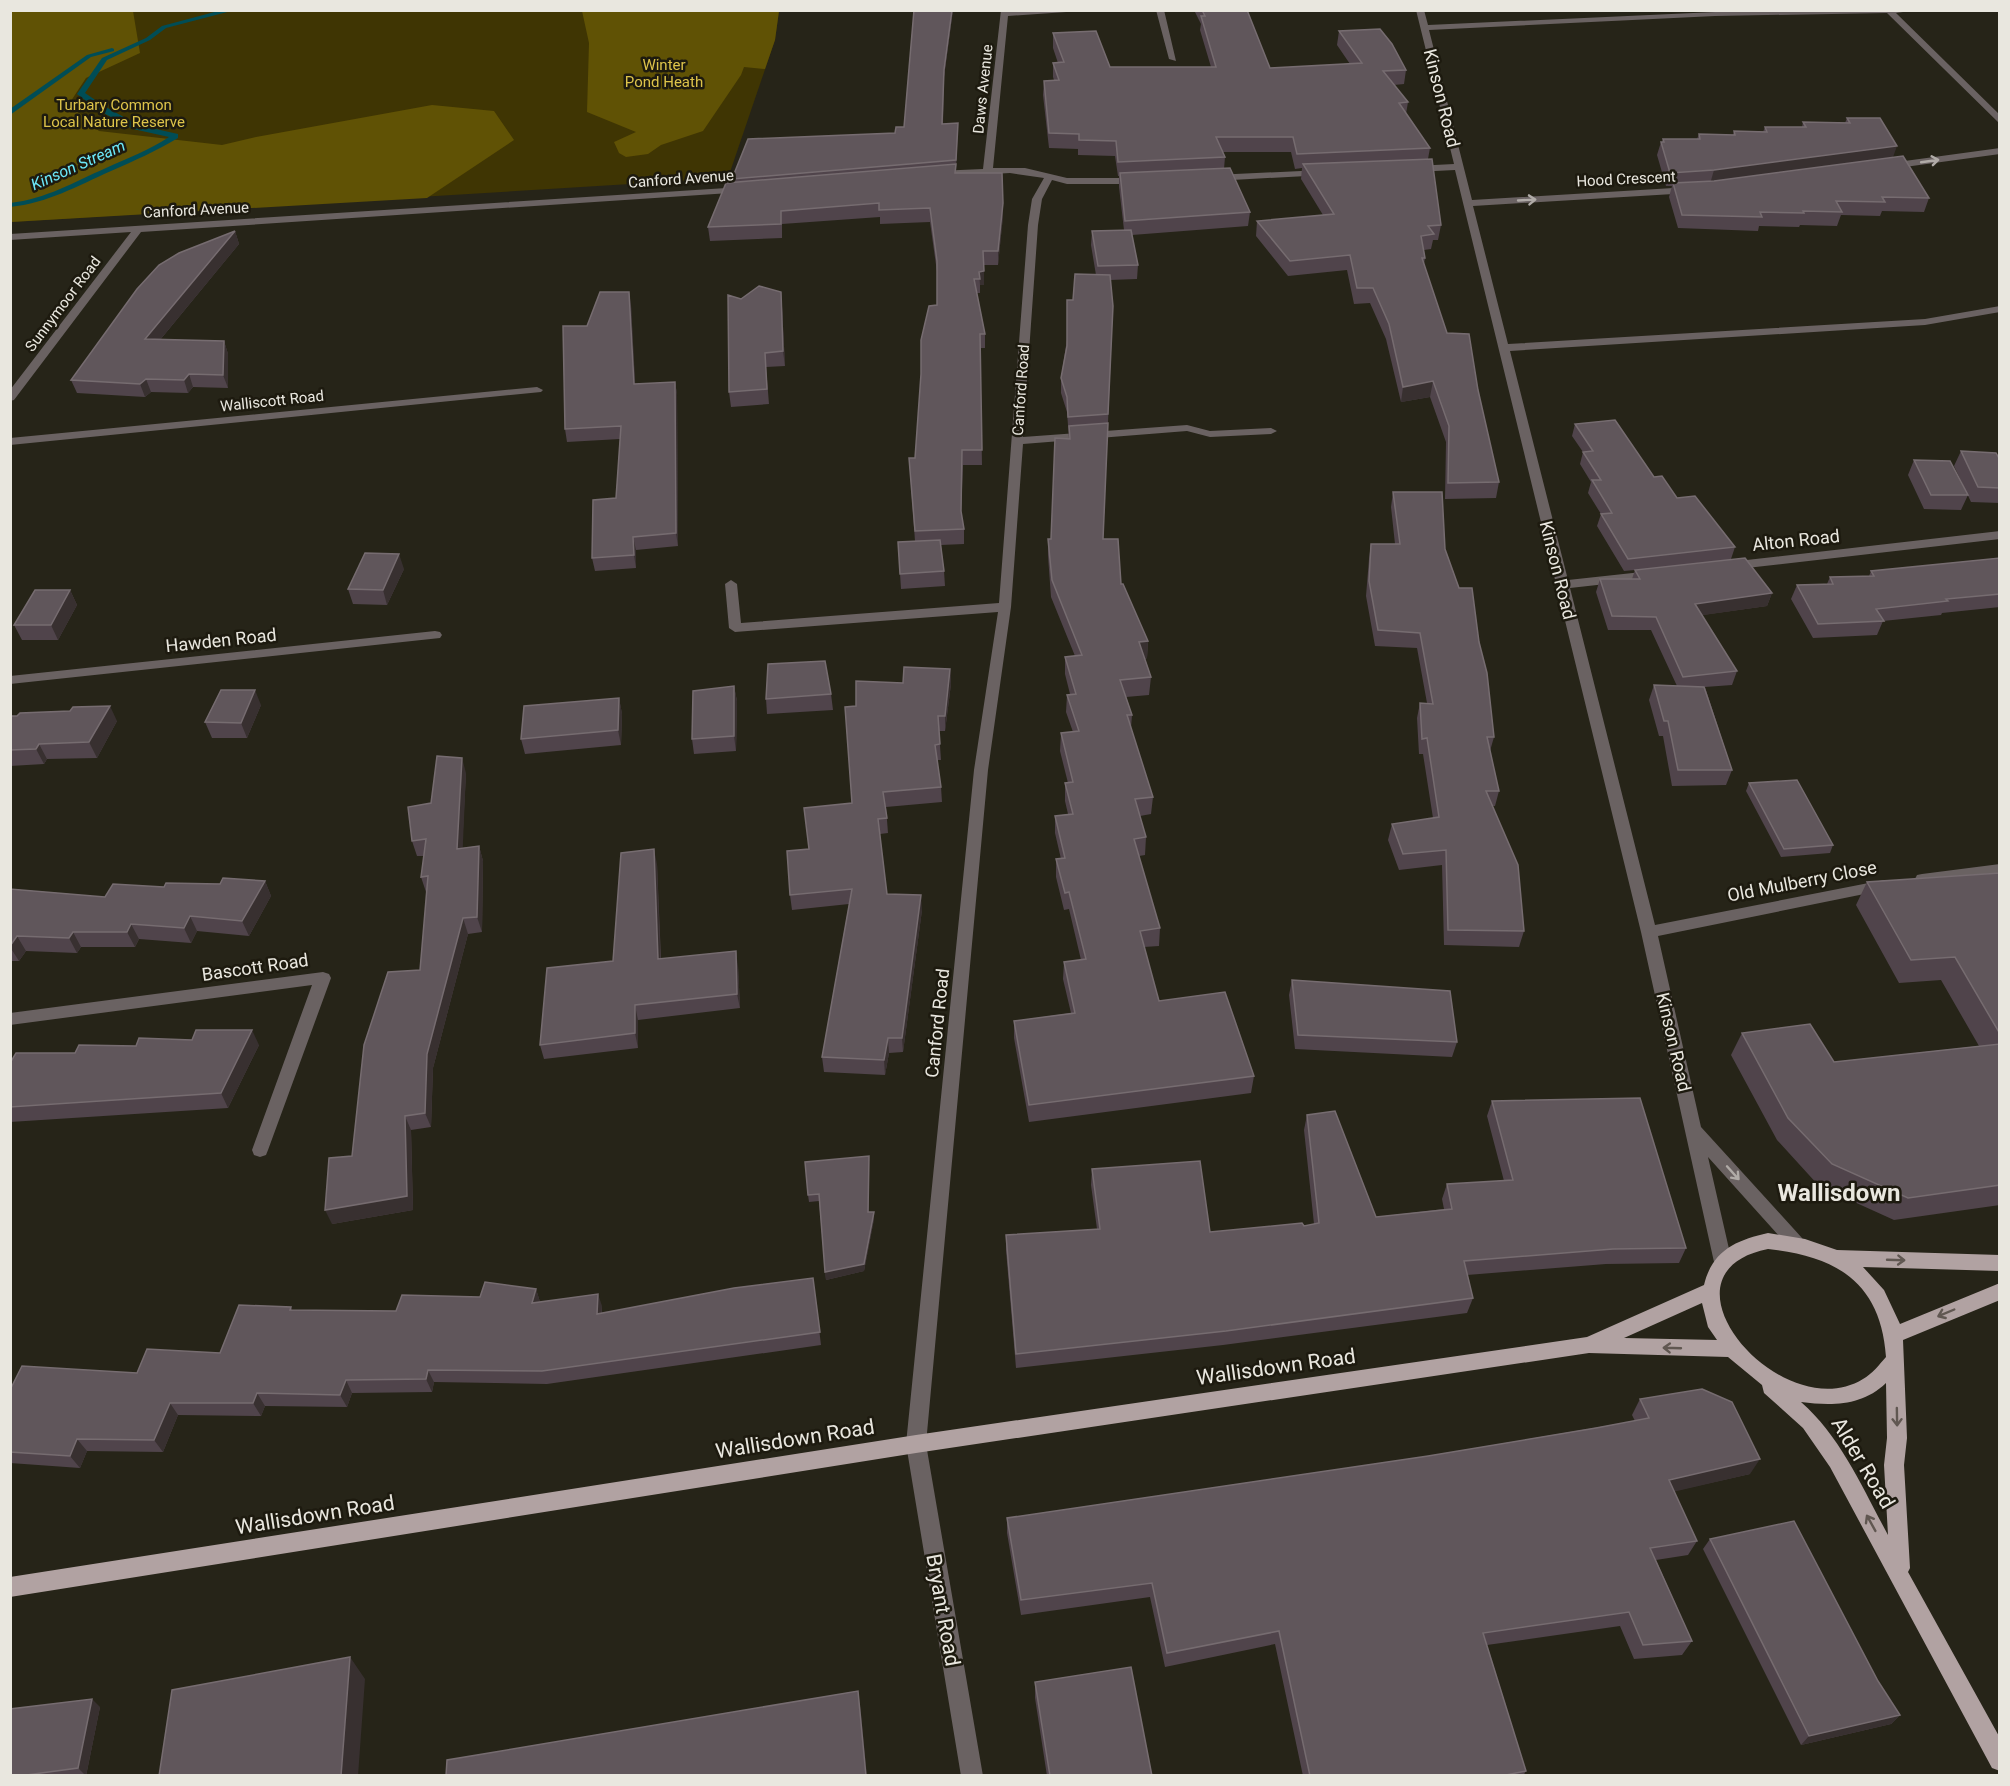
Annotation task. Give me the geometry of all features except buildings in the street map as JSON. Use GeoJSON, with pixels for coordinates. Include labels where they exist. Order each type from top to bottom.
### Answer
{"type":"FeatureCollection","features":[{"type":"Feature","properties":{"kind":"main road"},"geometry":{"type":"LineString","coordinates":[[1768,1241],[1796,1243],[1837,1258],[1859,1274],[1876,1293],[1888,1314],[1895,1359],[1867,1388],[1846,1396],[1820,1397],[1793,1391],[1768,1380],[1737,1356],[1718,1330],[1711,1310],[1711,1290],[1715,1275],[1723,1262],[1742,1248],[1768,1241]]}},
{"type":"Feature","properties":{"kind":"main road"},"geometry":{"type":"LineString","coordinates":[[1837,1258],[2000,1263]]}},
{"type":"Feature","properties":{"kind":"main road","name":"Wallisdown Road"},"geometry":{"type":"LineString","coordinates":[[1589,1346],[1711,1290]]}},
{"type":"Feature","properties":{"kind":"main road"},"geometry":{"type":"LineString","coordinates":[[1893,1336],[2000,1291]]}},
{"type":"Feature","properties":{"kind":"main road","name":"Wallisdown Road"},"geometry":{"type":"LineString","coordinates":[[10,1587],[916,1444],[1589,1346],[1737,1356]]}},
{"type":"Feature","properties":{"kind":"main road","name":"Alder Road"},"geometry":{"type":"LineString","coordinates":[[1737,1356],[1810,1422],[1837,1461],[1900,1574],[1964,1698],[2000,1760]]}},
{"type":"Feature","properties":{"kind":"main road","name":"Alder Road"},"geometry":{"type":"LineString","coordinates":[[1895,1359],[1897,1438],[1894,1465],[1900,1574]]}},
{"type":"Feature","properties":{"kind":"street"},"geometry":{"type":"LineString","coordinates":[[1005,12],[1091,10]]}},
{"type":"Feature","properties":{"kind":"street"},"geometry":{"type":"LineString","coordinates":[[1160,10],[1173,59]]}},
{"type":"Feature","properties":{"kind":"street","name":"Kinson Road"},"geometry":{"type":"LineString","coordinates":[[1420,10],[1649,932],[1723,1262]]}},
{"type":"Feature","properties":{"kind":"street"},"geometry":{"type":"LineString","coordinates":[[1424,28],[1714,12],[1913,10]]}},
{"type":"Feature","properties":{"kind":"street","name":"Daws Avenue"},"geometry":{"type":"LineString","coordinates":[[988,170],[1005,12]]}},
{"type":"Feature","properties":{"kind":"street"},"geometry":{"type":"LineString","coordinates":[[1890,12],[2000,121]]}},
{"type":"Feature","properties":{"kind":"street"},"geometry":{"type":"LineString","coordinates":[[1874,168],[2000,152]]}},
{"type":"Feature","properties":{"kind":"street"},"geometry":{"type":"LineString","coordinates":[[1403,170],[1460,167]]}},
{"type":"Feature","properties":{"kind":"street"},"geometry":{"type":"LineString","coordinates":[[930,174],[988,170],[1025,171],[1088,183],[1151,181]]}},
{"type":"Feature","properties":{"kind":"street"},"geometry":{"type":"LineString","coordinates":[[1207,178],[1335,173]]}},
{"type":"Feature","properties":{"kind":"street","name":"Canford Road"},"geometry":{"type":"LineString","coordinates":[[916,1444],[981,770],[1005,607],[1033,225],[1037,199],[1049,177]]}},
{"type":"Feature","properties":{"kind":"street","name":"Canford Avenue"},"geometry":{"type":"LineString","coordinates":[[10,237],[754,189]]}},
{"type":"Feature","properties":{"kind":"street","name":"Hood Crescent"},"geometry":{"type":"LineString","coordinates":[[1469,203],[1700,190]]}},
{"type":"Feature","properties":{"kind":"street","name":"Sunnymoor Road"},"geometry":{"type":"LineString","coordinates":[[10,398],[140,228]]}},
{"type":"Feature","properties":{"kind":"street"},"geometry":{"type":"LineString","coordinates":[[1504,348],[1925,322],[2000,309]]}},
{"type":"Feature","properties":{"kind":"street","name":"Walliscott Road"},"geometry":{"type":"LineString","coordinates":[[10,442],[537,390]]}},
{"type":"Feature","properties":{"kind":"street"},"geometry":{"type":"LineString","coordinates":[[1017,441],[1187,428],[1210,434],[1271,431]]}},
{"type":"Feature","properties":{"kind":"street","name":"Alton Road"},"geometry":{"type":"LineString","coordinates":[[1716,567],[2000,535]]}},
{"type":"Feature","properties":{"kind":"street"},"geometry":{"type":"LineString","coordinates":[[1562,585],[1668,573]]}},
{"type":"Feature","properties":{"kind":"street"},"geometry":{"type":"LineString","coordinates":[[730,584],[735,628],[1005,607]]}},
{"type":"Feature","properties":{"kind":"street","name":"Hawden Road"},"geometry":{"type":"LineString","coordinates":[[10,680],[435,635]]}},
{"type":"Feature","properties":{"kind":"street","name":"Old Mulberry Close"},"geometry":{"type":"LineString","coordinates":[[1649,932],[1902,881],[2000,869]]}},
{"type":"Feature","properties":{"kind":"street","name":"Bascott Road"},"geometry":{"type":"LineString","coordinates":[[10,1019],[323,978],[260,1150]]}},
{"type":"Feature","properties":{"kind":"street","name":"Kinson Road"},"geometry":{"type":"LineString","coordinates":[[1694,1129],[1796,1243]]}},
{"type":"Feature","properties":{"kind":"street","name":"Bryant Road"},"geometry":{"type":"LineString","coordinates":[[916,1444],[972,1776]]}},
{"type":"Feature","properties":{"kind":"green space"},"geometry":{"type":"Polygon","coordinates":[[[11,10],[133,11],[140,53],[86,78],[69,104],[99,131],[222,145],[432,105],[494,111],[514,140],[427,198],[11,222],[11,10]]]}},
{"type":"Feature","properties":{"kind":"green space","name":"Winter Pond Heath"},"geometry":{"type":"Polygon","coordinates":[[[582,10],[779,11],[775,40],[765,69],[744,67],[703,131],[661,145],[648,154],[626,157],[619,153],[614,142],[636,132],[587,112],[589,43],[582,10]]]}},
{"type":"Feature","properties":{"kind":"green space","name":"Turbary Common Local Nature Reserve"},"geometry":{"type":"Polygon","coordinates":[[[11,11],[779,11],[775,40],[728,178],[11,222],[11,11]]]}},
{"type":"Feature","properties":{"kind":"waterway","name":"Kinson Stream"},"geometry":{"type":"LineString","coordinates":[[10,205],[36,201],[60,192],[142,155],[175,136],[136,127],[81,94],[104,59],[148,39],[164,27],[232,10]]}},
{"type":"Feature","properties":{"kind":"waterway","name":"Kinson Stream"},"geometry":{"type":"LineString","coordinates":[[10,113],[89,56],[112,50]]}},
{"type":"Feature","properties":{"kind":"district","name":"Wallisdown"},"geometry":{"type":"Point","coordinates":[1839,1193]}}]}
